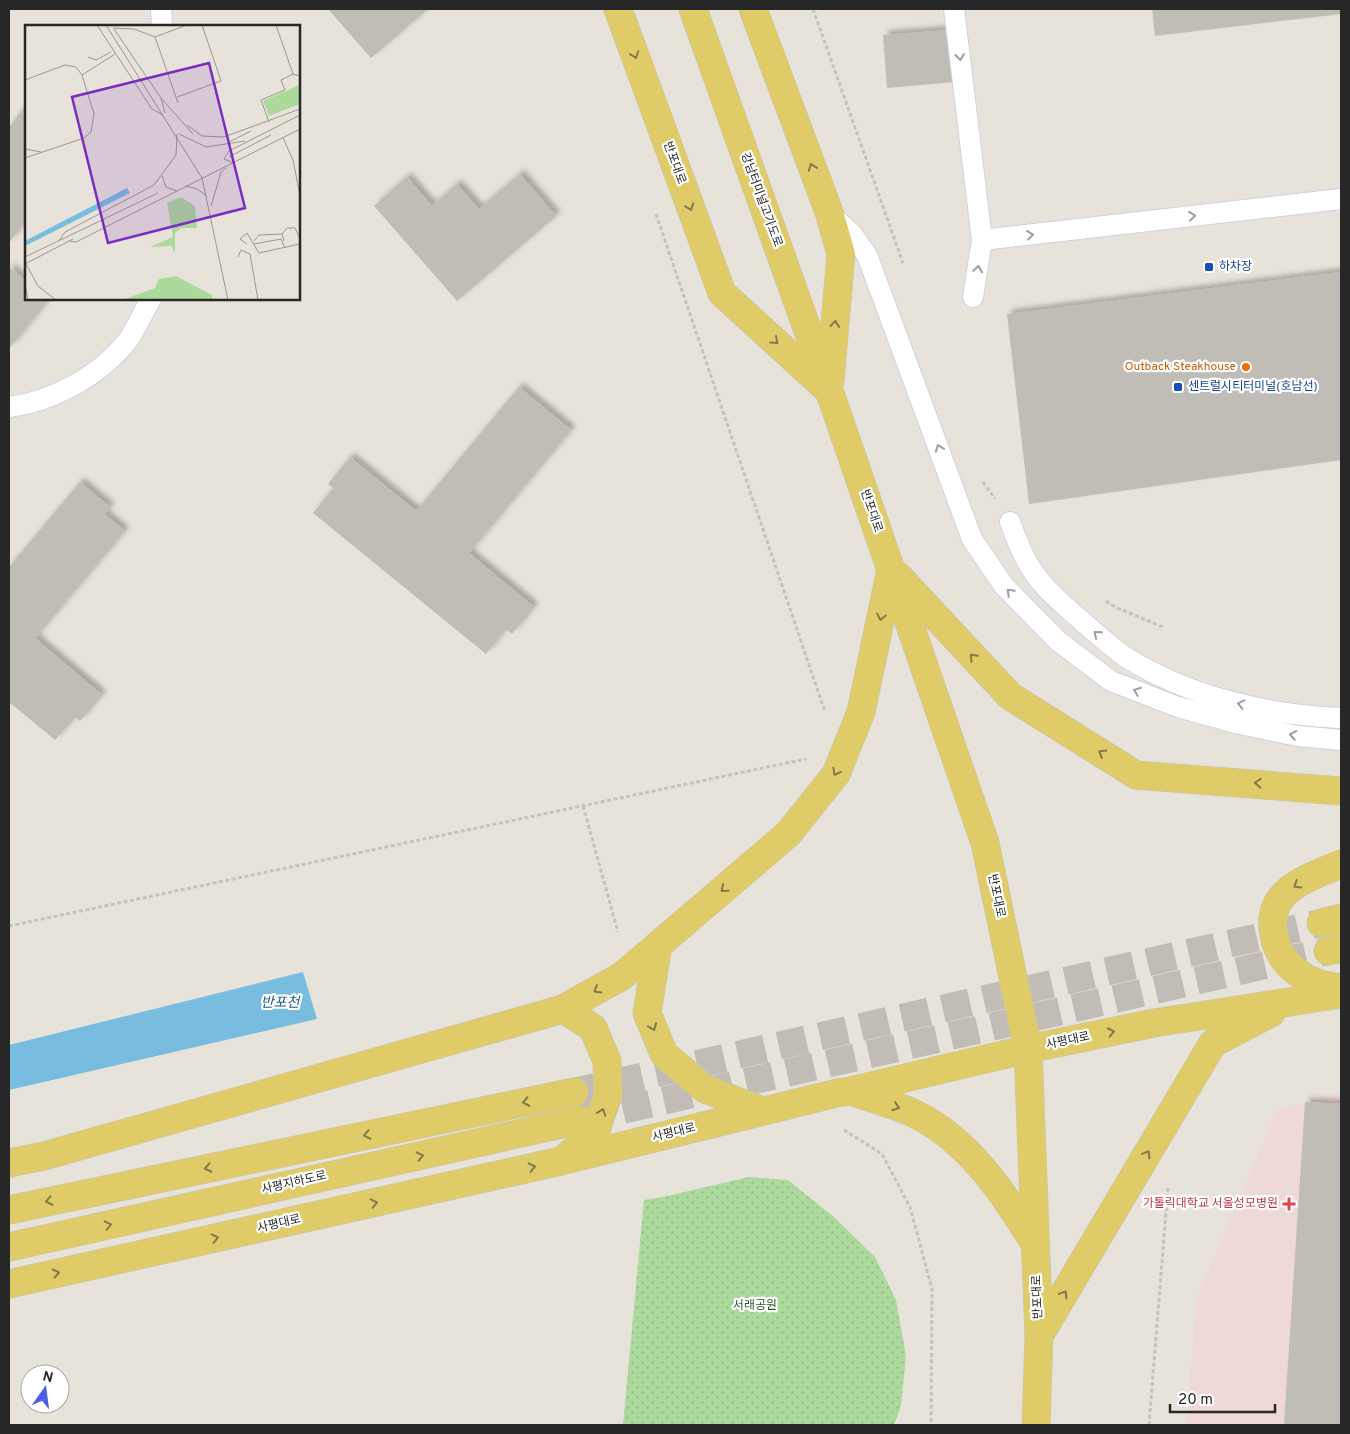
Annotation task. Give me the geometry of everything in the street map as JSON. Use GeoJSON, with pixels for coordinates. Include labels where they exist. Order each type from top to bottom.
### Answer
{"type":"FeatureCollection","features":[{"type":"Feature","properties":{"kind":"main road","name":"반포대로"},"geometry":{"type":"LineString","coordinates":[[618,9],[722,292],[829,390]]}},
{"type":"Feature","properties":{"kind":"main road","name":"강남터미널고가도로"},"geometry":{"type":"LineString","coordinates":[[693,9],[829,390]]}},
{"type":"Feature","properties":{"kind":"main road","name":"반포대로"},"geometry":{"type":"LineString","coordinates":[[753,9],[828,212],[841,254],[829,390],[985,842],[1028,1049],[1039,1336],[1036,1425]]}},
{"type":"Feature","properties":{"kind":"main road"},"geometry":{"type":"LineString","coordinates":[[891,570],[1010,696],[1136,775],[1341,791]]}},
{"type":"Feature","properties":{"kind":"main road"},"geometry":{"type":"LineString","coordinates":[[9,1163],[44,1156],[563,1009],[622,976],[788,834],[836,774],[861,712],[891,570]]}},
{"type":"Feature","properties":{"kind":"main road"},"geometry":{"type":"LineString","coordinates":[[1341,864],[1305,880],[1287,891],[1280,898],[1276,906],[1272,926],[1275,943],[1290,968],[1317,983],[1341,988]]}},
{"type":"Feature","properties":{"kind":"main road"},"geometry":{"type":"LineString","coordinates":[[658,945],[647,1014],[664,1054],[705,1089],[763,1111]]}},
{"type":"Feature","properties":{"kind":"main road","name":"사평대로"},"geometry":{"type":"LineString","coordinates":[[9,1284],[561,1161],[837,1093],[1028,1049],[1154,1023],[1341,994]]}},
{"type":"Feature","properties":{"kind":"main road"},"geometry":{"type":"LineString","coordinates":[[1039,1336],[1213,1043],[1292,1002]]}},
{"type":"Feature","properties":{"kind":"main road"},"geometry":{"type":"LineString","coordinates":[[561,1161],[595,1133],[608,1095],[607,1061],[593,1028],[563,1009]]}},
{"type":"Feature","properties":{"kind":"main road"},"geometry":{"type":"LineString","coordinates":[[850,1091],[916,1115],[951,1138],[977,1163],[1010,1204],[1036,1244]]}},
{"type":"Feature","properties":{"kind":"main road"},"geometry":{"type":"LineString","coordinates":[[9,1210],[574,1092]]}},
{"type":"Feature","properties":{"kind":"main road","name":"사평지하도로"},"geometry":{"type":"LineString","coordinates":[[9,1247],[580,1120]]}},
{"type":"Feature","properties":{"kind":"lane"},"geometry":{"type":"LineString","coordinates":[[161,9],[162,25]]}},
{"type":"Feature","properties":{"kind":"lane"},"geometry":{"type":"LineString","coordinates":[[954,9],[982,240],[973,297]]}},
{"type":"Feature","properties":{"kind":"lane"},"geometry":{"type":"LineString","coordinates":[[982,240],[1341,199]]}},
{"type":"Feature","properties":{"kind":"lane"},"geometry":{"type":"LineString","coordinates":[[828,212],[852,234],[867,255],[972,539],[1004,586],[1058,641],[1111,681],[1178,707],[1240,724],[1298,736],[1341,740]]}},
{"type":"Feature","properties":{"kind":"lane"},"geometry":{"type":"LineString","coordinates":[[9,407],[59,393],[100,369],[128,339],[149,300]]}},
{"type":"Feature","properties":{"kind":"lane"},"geometry":{"type":"LineString","coordinates":[[1010,522],[1018,544],[1032,570],[1048,589],[1065,607],[1126,657],[1171,680],[1231,701],[1270,710],[1341,718]]}},
{"type":"Feature","properties":{"kind":"lane"},"geometry":{"type":"LineString","coordinates":[[1303,787],[1341,779]]}},
{"type":"Feature","properties":{"kind":"path"},"geometry":{"type":"LineString","coordinates":[[813,9],[905,269]]}},
{"type":"Feature","properties":{"kind":"path"},"geometry":{"type":"LineString","coordinates":[[653,206],[826,712],[823,720]]}},
{"type":"Feature","properties":{"kind":"path"},"geometry":{"type":"LineString","coordinates":[[983,480],[998,504]]}},
{"type":"Feature","properties":{"kind":"path"},"geometry":{"type":"LineString","coordinates":[[1101,598],[1117,608],[1163,627]]}},
{"type":"Feature","properties":{"kind":"path"},"geometry":{"type":"LineString","coordinates":[[9,926],[806,760],[809,754]]}},
{"type":"Feature","properties":{"kind":"path"},"geometry":{"type":"LineString","coordinates":[[583,806],[618,932]]}},
{"type":"Feature","properties":{"kind":"path"},"geometry":{"type":"LineString","coordinates":[[844,1130],[882,1154],[910,1207],[932,1289],[930,1425]]}},
{"type":"Feature","properties":{"kind":"path"},"geometry":{"type":"LineString","coordinates":[[1148,1425],[1166,1189],[1171,1181]]}},
{"type":"Feature","properties":{"kind":"shaded area","name":"가톨릭대학교 서울성모병원"},"geometry":{"type":"Polygon","coordinates":[[[1341,1094],[1341,1425],[1186,1425],[1197,1298],[1277,1111],[1341,1094]]]}},
{"type":"Feature","properties":{"kind":"green space","name":"서래공원"},"geometry":{"type":"Polygon","coordinates":[[[749,1177],[788,1180],[835,1218],[875,1257],[896,1300],[906,1356],[901,1406],[894,1425],[623,1425],[644,1200],[749,1177]]]}},
{"type":"Feature","properties":{"kind":"water","name":"반포천"},"geometry":{"type":"Polygon","coordinates":[[[303,972],[317,1019],[9,1090],[9,1045],[303,972]]]}},
{"type":"Feature","properties":{"kind":"building"},"geometry":{"type":"Polygon","coordinates":[[[328,9],[428,9],[371,58],[328,9]]]}},
{"type":"Feature","properties":{"kind":"building"},"geometry":{"type":"Polygon","coordinates":[[[1152,9],[1341,9],[1341,14],[1155,36],[1152,9]]]}},
{"type":"Feature","properties":{"kind":"building"},"geometry":{"type":"Polygon","coordinates":[[[950,30],[955,82],[887,88],[883,35],[950,30]]]}},
{"type":"Feature","properties":{"kind":"building"},"geometry":{"type":"Polygon","coordinates":[[[23,109],[25,110],[25,222],[9,243],[9,127],[23,109]]]}},
{"type":"Feature","properties":{"kind":"building"},"geometry":{"type":"Polygon","coordinates":[[[520,174],[556,216],[457,301],[374,206],[407,177],[432,206],[457,184],[479,209],[520,174]]]}},
{"type":"Feature","properties":{"kind":"building"},"geometry":{"type":"Polygon","coordinates":[[[9,267],[25,280],[25,300],[48,300],[9,349],[9,267]]]}},
{"type":"Feature","properties":{"kind":"building","name":"센트럴시티터미널(호남선)"},"geometry":{"type":"Polygon","coordinates":[[[1341,272],[1341,460],[1029,504],[1007,314],[1341,272]]]}},
{"type":"Feature","properties":{"kind":"building"},"geometry":{"type":"Polygon","coordinates":[[[519,387],[571,430],[469,553],[534,607],[512,634],[506,629],[486,654],[313,513],[333,488],[328,484],[350,457],[416,511],[519,387]]]}},
{"type":"Feature","properties":{"kind":"building"},"geometry":{"type":"Polygon","coordinates":[[[80,482],[110,507],[104,514],[125,531],[35,638],[102,695],[80,721],[75,717],[55,740],[9,702],[9,567],[80,482]]]}},
{"type":"Feature","properties":{"kind":"building","name":"가톨릭대학교 서울성모병원"},"geometry":{"type":"Polygon","coordinates":[[[1305,1102],[1341,1104],[1341,1425],[1284,1425],[1305,1102]]]}},
{"type":"Feature","properties":{"kind":"tunnel"},"geometry":{"type":"LineString","coordinates":[[574,1092],[1321,923]]}},
{"type":"Feature","properties":{"kind":"tunnel"},"geometry":{"type":"LineString","coordinates":[[582,1119],[1328,951]]}},
{"type":"Feature","properties":{"kind":"place","name":"하차장"},"geometry":{"type":"Point","coordinates":[1209,267]}},
{"type":"Feature","properties":{"kind":"place","name":"Outback Steakhouse"},"geometry":{"type":"Point","coordinates":[1246,367]}},
{"type":"Feature","properties":{"kind":"place","name":"센트럴시티터미널(호남선)"},"geometry":{"type":"Point","coordinates":[1178,387]}},
{"type":"Feature","properties":{"kind":"place","name":"가톨릭대학교 서울성모병원"},"geometry":{"type":"Point","coordinates":[1289,1204]}}]}
